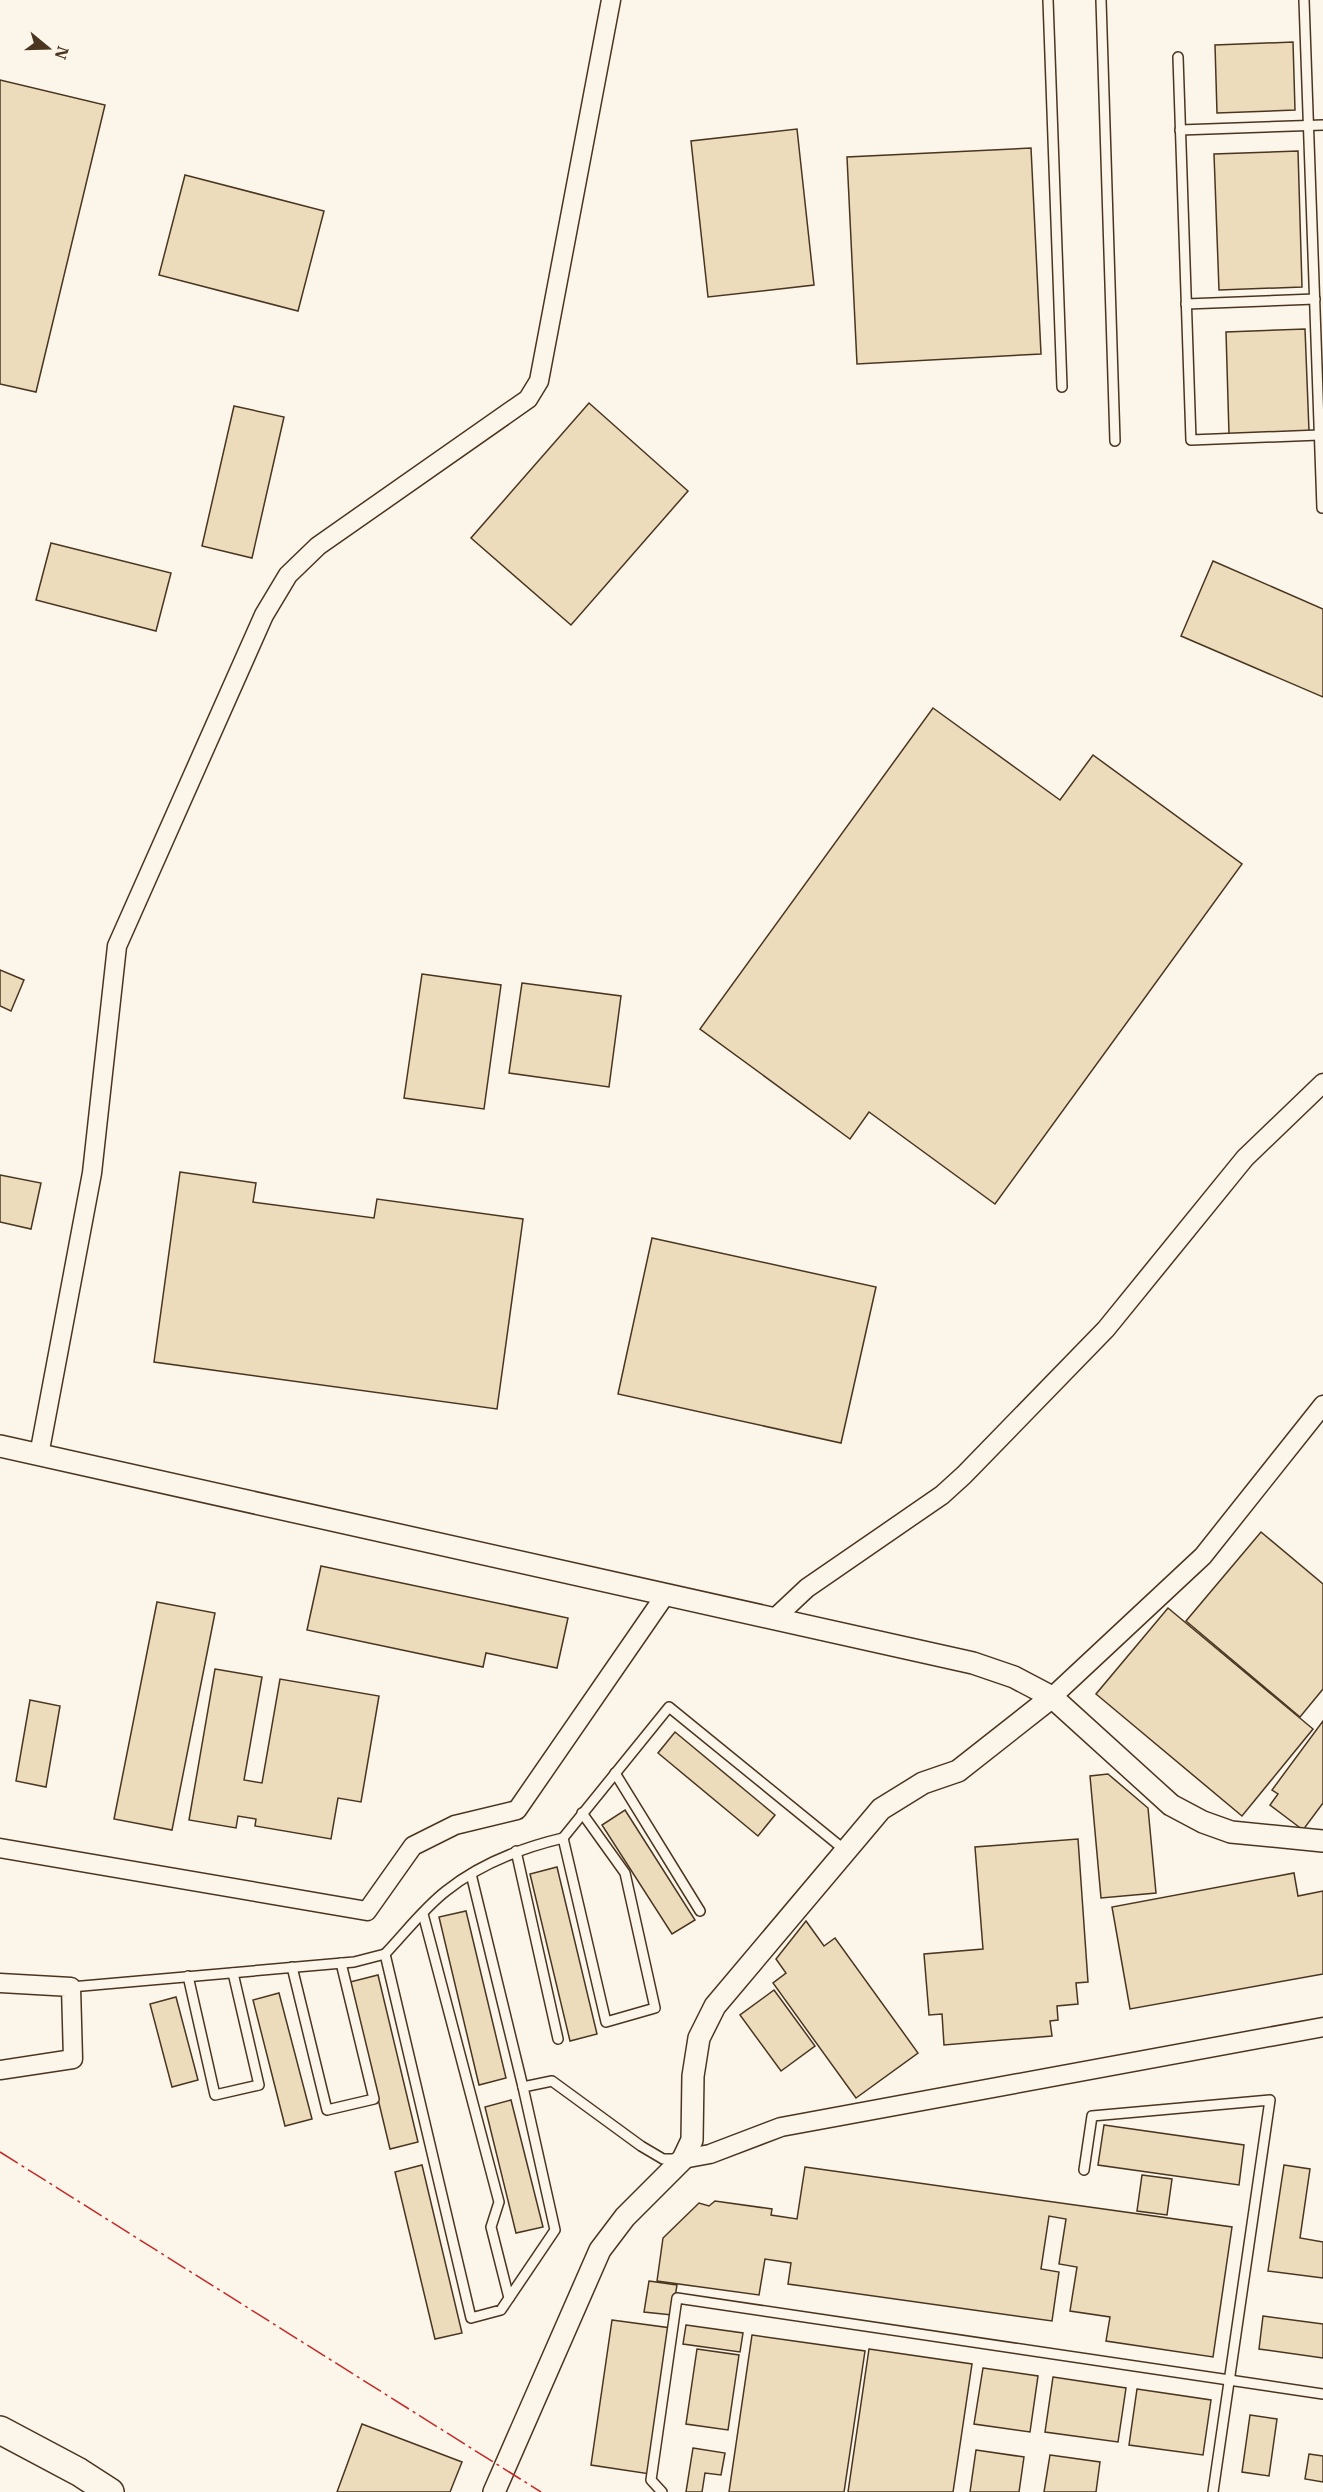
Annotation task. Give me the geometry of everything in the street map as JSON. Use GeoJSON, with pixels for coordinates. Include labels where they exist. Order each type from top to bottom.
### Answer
{"type":"FeatureCollection","features":[{"type":"Feature","properties":{"kind":"main road"},"geometry":{"type":"LineString","coordinates":[[0,2430],[79,2472],[110,2492]]}},
{"type":"Feature","properties":{"kind":"street"},"geometry":{"type":"LineString","coordinates":[[39,1455],[92,1173],[117,946],[264,615],[288,575],[318,546],[528,399],[539,381],[611,0]]}},
{"type":"Feature","properties":{"kind":"street"},"geometry":{"type":"LineString","coordinates":[[774,1618],[807,1588],[942,1495],[964,1475],[1106,1329],[1245,1158],[1323,1083]]}},
{"type":"Feature","properties":{"kind":"street"},"geometry":{"type":"LineString","coordinates":[[494,2492],[600,2250],[625,2217],[682,2159],[692,2140],[693,2076],[699,2038],[715,2006],[882,1809],[922,1783],[957,1771],[1052,1697],[1203,1556],[1323,1405]]}},
{"type":"Feature","properties":{"kind":"street"},"geometry":{"type":"LineString","coordinates":[[0,1446],[973,1663],[1014,1677],[1052,1697],[1170,1805],[1203,1822],[1232,1832],[1312,1838],[1323,1841]]}},
{"type":"Feature","properties":{"kind":"street"},"geometry":{"type":"LineString","coordinates":[[0,1848],[367,1911],[413,1846],[455,1825],[517,1810],[666,1594]]}},
{"type":"Feature","properties":{"kind":"street"},"geometry":{"type":"LineString","coordinates":[[0,1983],[71,1987],[73,2059],[0,2070]]}},
{"type":"Feature","properties":{"kind":"street"},"geometry":{"type":"LineString","coordinates":[[682,2159],[710,2154],[781,2127],[1323,2027]]}},
{"type":"Feature","properties":{"kind":"lane"},"geometry":{"type":"LineString","coordinates":[[1048,0],[1062,387]]}},
{"type":"Feature","properties":{"kind":"lane"},"geometry":{"type":"LineString","coordinates":[[1101,0],[1115,441]]}},
{"type":"Feature","properties":{"kind":"lane"},"geometry":{"type":"LineString","coordinates":[[1304,0],[1322,507]]}},
{"type":"Feature","properties":{"kind":"lane"},"geometry":{"type":"LineString","coordinates":[[1178,57],[1191,440],[1319,435]]}},
{"type":"Feature","properties":{"kind":"lane"},"geometry":{"type":"LineString","coordinates":[[1180,130],[1323,125]]}},
{"type":"Feature","properties":{"kind":"lane"},"geometry":{"type":"LineString","coordinates":[[1186,304],[1315,299]]}},
{"type":"Feature","properties":{"kind":"lane"},"geometry":{"type":"LineString","coordinates":[[71,1987],[341,1963],[385,1954],[446,1891],[471,1874],[516,1851],[563,1838],[669,1707],[846,1851]]}},
{"type":"Feature","properties":{"kind":"lane"},"geometry":{"type":"LineString","coordinates":[[615,1773],[700,1911]]}},
{"type":"Feature","properties":{"kind":"lane"},"geometry":{"type":"LineString","coordinates":[[563,1838],[606,2022],[655,2008],[625,1873],[582,1814]]}},
{"type":"Feature","properties":{"kind":"lane"},"geometry":{"type":"LineString","coordinates":[[516,1851],[558,2039]]}},
{"type":"Feature","properties":{"kind":"lane"},"geometry":{"type":"LineString","coordinates":[[385,1954],[471,2318],[501,2310],[555,2230],[471,1874]]}},
{"type":"Feature","properties":{"kind":"lane"},"geometry":{"type":"LineString","coordinates":[[423,1914],[499,2202],[491,2227],[509,2298]]}},
{"type":"Feature","properties":{"kind":"lane"},"geometry":{"type":"LineString","coordinates":[[292,1967],[327,2110],[374,2099],[341,1963]]}},
{"type":"Feature","properties":{"kind":"lane"},"geometry":{"type":"LineString","coordinates":[[188,1976],[216,2095],[259,2085],[233,1972]]}},
{"type":"Feature","properties":{"kind":"lane"},"geometry":{"type":"LineString","coordinates":[[523,2087],[552,2081],[641,2146],[663,2159],[682,2159]]}},
{"type":"Feature","properties":{"kind":"lane"},"geometry":{"type":"LineString","coordinates":[[1084,2170],[1092,2116],[1270,2100],[1213,2492]]}},
{"type":"Feature","properties":{"kind":"lane"},"geometry":{"type":"LineString","coordinates":[[662,2492],[651,2480],[677,2298],[1323,2394]]}},
{"type":"Feature","properties":{"kind":"building"},"geometry":{"type":"Polygon","coordinates":[[[1293,42],[1295,110],[1217,113],[1215,45],[1293,42]]]}},
{"type":"Feature","properties":{"kind":"building"},"geometry":{"type":"Polygon","coordinates":[[[0,80],[105,105],[36,392],[0,384],[0,80]]]}},
{"type":"Feature","properties":{"kind":"building"},"geometry":{"type":"Polygon","coordinates":[[[797,129],[814,285],[708,297],[691,141],[797,129]]]}},
{"type":"Feature","properties":{"kind":"building"},"geometry":{"type":"Polygon","coordinates":[[[1031,148],[1041,354],[857,364],[847,157],[1031,148]]]}},
{"type":"Feature","properties":{"kind":"building"},"geometry":{"type":"Polygon","coordinates":[[[1298,151],[1302,287],[1219,290],[1214,154],[1298,151]]]}},
{"type":"Feature","properties":{"kind":"building"},"geometry":{"type":"Polygon","coordinates":[[[185,175],[324,211],[298,311],[159,275],[185,175]]]}},
{"type":"Feature","properties":{"kind":"building"},"geometry":{"type":"Polygon","coordinates":[[[1305,329],[1309,431],[1229,434],[1226,332],[1305,329]]]}},
{"type":"Feature","properties":{"kind":"building"},"geometry":{"type":"Polygon","coordinates":[[[589,403],[688,491],[571,625],[471,538],[589,403]]]}},
{"type":"Feature","properties":{"kind":"building"},"geometry":{"type":"Polygon","coordinates":[[[234,406],[284,417],[252,558],[202,546],[234,406]]]}},
{"type":"Feature","properties":{"kind":"building"},"geometry":{"type":"Polygon","coordinates":[[[51,543],[171,573],[156,631],[36,600],[51,543]]]}},
{"type":"Feature","properties":{"kind":"building"},"geometry":{"type":"Polygon","coordinates":[[[1213,561],[1323,609],[1323,697],[1181,636],[1213,561]]]}},
{"type":"Feature","properties":{"kind":"building"},"geometry":{"type":"Polygon","coordinates":[[[933,708],[1060,800],[1093,755],[1242,864],[995,1204],[869,1112],[850,1139],[700,1029],[933,708]]]}},
{"type":"Feature","properties":{"kind":"building"},"geometry":{"type":"Polygon","coordinates":[[[0,970],[24,980],[11,1011],[0,1006],[0,970]]]}},
{"type":"Feature","properties":{"kind":"building"},"geometry":{"type":"Polygon","coordinates":[[[422,974],[501,985],[484,1109],[404,1098],[422,974]]]}},
{"type":"Feature","properties":{"kind":"building"},"geometry":{"type":"Polygon","coordinates":[[[522,983],[621,996],[609,1087],[509,1073],[522,983]]]}},
{"type":"Feature","properties":{"kind":"building"},"geometry":{"type":"Polygon","coordinates":[[[180,1172],[256,1183],[253,1202],[374,1218],[377,1199],[523,1219],[497,1409],[154,1362],[180,1172]]]}},
{"type":"Feature","properties":{"kind":"building"},"geometry":{"type":"Polygon","coordinates":[[[0,1175],[41,1183],[31,1229],[0,1222],[0,1175]]]}},
{"type":"Feature","properties":{"kind":"building"},"geometry":{"type":"Polygon","coordinates":[[[652,1238],[876,1287],[841,1443],[618,1394],[652,1238]]]}},
{"type":"Feature","properties":{"kind":"building"},"geometry":{"type":"Polygon","coordinates":[[[1261,1532],[1323,1584],[1323,1689],[1300,1717],[1186,1621],[1261,1532]]]}},
{"type":"Feature","properties":{"kind":"building"},"geometry":{"type":"Polygon","coordinates":[[[321,1566],[568,1618],[557,1668],[486,1653],[483,1667],[307,1630],[321,1566]]]}},
{"type":"Feature","properties":{"kind":"building"},"geometry":{"type":"Polygon","coordinates":[[[157,1602],[215,1613],[172,1830],[114,1819],[157,1602]]]}},
{"type":"Feature","properties":{"kind":"building"},"geometry":{"type":"Polygon","coordinates":[[[1168,1608],[1313,1729],[1242,1816],[1096,1694],[1168,1608]]]}},
{"type":"Feature","properties":{"kind":"building"},"geometry":{"type":"Polygon","coordinates":[[[215,1669],[262,1677],[244,1780],[262,1783],[280,1679],[379,1696],[361,1802],[338,1798],[331,1839],[255,1826],[256,1819],[238,1816],[236,1828],[189,1820],[215,1669]]]}},
{"type":"Feature","properties":{"kind":"building"},"geometry":{"type":"Polygon","coordinates":[[[30,1700],[60,1706],[46,1787],[16,1781],[30,1700]]]}},
{"type":"Feature","properties":{"kind":"building"},"geometry":{"type":"Polygon","coordinates":[[[1323,1721],[1323,1803],[1303,1830],[1270,1805],[1278,1794],[1272,1790],[1323,1721]]]}},
{"type":"Feature","properties":{"kind":"building"},"geometry":{"type":"Polygon","coordinates":[[[675,1732],[775,1815],[758,1836],[658,1753],[675,1732]]]}},
{"type":"Feature","properties":{"kind":"building"},"geometry":{"type":"Polygon","coordinates":[[[1108,1774],[1148,1808],[1156,1893],[1101,1898],[1090,1776],[1108,1774]]]}},
{"type":"Feature","properties":{"kind":"building"},"geometry":{"type":"Polygon","coordinates":[[[625,1810],[695,1920],[672,1934],[602,1825],[625,1810]]]}},
{"type":"Feature","properties":{"kind":"building"},"geometry":{"type":"Polygon","coordinates":[[[1078,1839],[1088,1982],[1076,1983],[1078,2004],[1057,2006],[1058,2020],[1050,2021],[1052,2036],[944,2045],[942,2014],[929,2015],[924,1954],[983,1949],[975,1847],[1078,1839]]]}},
{"type":"Feature","properties":{"kind":"building"},"geometry":{"type":"Polygon","coordinates":[[[557,1867],[597,2034],[570,2041],[530,1874],[557,1867]]]}},
{"type":"Feature","properties":{"kind":"building"},"geometry":{"type":"Polygon","coordinates":[[[1294,1873],[1298,1896],[1323,1891],[1323,1974],[1130,2009],[1112,1907],[1294,1873]]]}},
{"type":"Feature","properties":{"kind":"building"},"geometry":{"type":"Polygon","coordinates":[[[466,1911],[506,2078],[479,2085],[439,1917],[466,1911]]]}},
{"type":"Feature","properties":{"kind":"building"},"geometry":{"type":"Polygon","coordinates":[[[806,1921],[824,1946],[835,1938],[918,2053],[856,2098],[773,1983],[786,1973],[776,1959],[806,1921]]]}},
{"type":"Feature","properties":{"kind":"building"},"geometry":{"type":"Polygon","coordinates":[[[378,1975],[418,2142],[390,2149],[350,1982],[378,1975]]]}},
{"type":"Feature","properties":{"kind":"building"},"geometry":{"type":"Polygon","coordinates":[[[774,1990],[815,2046],[781,2071],[740,2015],[774,1990]]]}},
{"type":"Feature","properties":{"kind":"building"},"geometry":{"type":"Polygon","coordinates":[[[279,1993],[312,2119],[285,2126],[253,2000],[279,1993]]]}},
{"type":"Feature","properties":{"kind":"building"},"geometry":{"type":"Polygon","coordinates":[[[176,1997],[198,2080],[172,2087],[150,2004],[176,1997]]]}},
{"type":"Feature","properties":{"kind":"building"},"geometry":{"type":"Polygon","coordinates":[[[511,2100],[543,2227],[516,2233],[485,2107],[511,2100]]]}},
{"type":"Feature","properties":{"kind":"building"},"geometry":{"type":"Polygon","coordinates":[[[1104,2125],[1244,2145],[1239,2185],[1098,2165],[1104,2125]]]}},
{"type":"Feature","properties":{"kind":"building"},"geometry":{"type":"Polygon","coordinates":[[[422,2165],[462,2333],[435,2339],[395,2172],[422,2165]]]}},
{"type":"Feature","properties":{"kind":"building"},"geometry":{"type":"Polygon","coordinates":[[[1284,2165],[1310,2169],[1300,2238],[1323,2242],[1323,2278],[1268,2271],[1284,2165]]]}},
{"type":"Feature","properties":{"kind":"building"},"geometry":{"type":"Polygon","coordinates":[[[805,2167],[1232,2227],[1213,2357],[1106,2341],[1110,2317],[1070,2311],[1077,2267],[1059,2264],[1066,2219],[1049,2216],[1041,2269],[1059,2272],[1052,2321],[788,2284],[791,2263],[765,2259],[759,2295],[657,2281],[663,2238],[699,2203],[709,2206],[715,2201],[772,2209],[771,2215],[797,2219],[805,2167]]]}},
{"type":"Feature","properties":{"kind":"building"},"geometry":{"type":"Polygon","coordinates":[[[1142,2175],[1172,2179],[1167,2215],[1137,2211],[1142,2175]]]}},
{"type":"Feature","properties":{"kind":"building"},"geometry":{"type":"Polygon","coordinates":[[[649,2281],[677,2285],[672,2315],[644,2312],[649,2281]]]}},
{"type":"Feature","properties":{"kind":"building"},"geometry":{"type":"Polygon","coordinates":[[[1263,2316],[1323,2324],[1323,2358],[1259,2349],[1263,2316]]]}},
{"type":"Feature","properties":{"kind":"building"},"geometry":{"type":"Polygon","coordinates":[[[612,2320],[671,2328],[650,2474],[591,2465],[612,2320]]]}},
{"type":"Feature","properties":{"kind":"building"},"geometry":{"type":"Polygon","coordinates":[[[686,2325],[743,2333],[740,2352],[683,2344],[686,2325]]]}},
{"type":"Feature","properties":{"kind":"building"},"geometry":{"type":"Polygon","coordinates":[[[752,2335],[865,2351],[844,2492],[729,2492],[752,2335]]]}},
{"type":"Feature","properties":{"kind":"building"},"geometry":{"type":"Polygon","coordinates":[[[697,2349],[739,2355],[728,2430],[686,2424],[697,2349]]]}},
{"type":"Feature","properties":{"kind":"building"},"geometry":{"type":"Polygon","coordinates":[[[869,2349],[972,2364],[953,2492],[848,2492],[869,2349]]]}},
{"type":"Feature","properties":{"kind":"building"},"geometry":{"type":"Polygon","coordinates":[[[983,2368],[1038,2376],[1030,2432],[974,2424],[983,2368]]]}},
{"type":"Feature","properties":{"kind":"building"},"geometry":{"type":"Polygon","coordinates":[[[1053,2377],[1126,2388],[1118,2442],[1045,2432],[1053,2377]]]}},
{"type":"Feature","properties":{"kind":"building"},"geometry":{"type":"Polygon","coordinates":[[[1137,2389],[1211,2400],[1203,2455],[1129,2445],[1137,2389]]]}},
{"type":"Feature","properties":{"kind":"building"},"geometry":{"type":"Polygon","coordinates":[[[1250,2415],[1277,2419],[1269,2476],[1242,2472],[1250,2415]]]}},
{"type":"Feature","properties":{"kind":"building"},"geometry":{"type":"Polygon","coordinates":[[[362,2424],[462,2462],[450,2492],[337,2492],[362,2424]]]}},
{"type":"Feature","properties":{"kind":"building"},"geometry":{"type":"Polygon","coordinates":[[[693,2448],[725,2453],[721,2475],[705,2473],[702,2492],[686,2492],[693,2448]]]}},
{"type":"Feature","properties":{"kind":"building"},"geometry":{"type":"Polygon","coordinates":[[[976,2450],[1024,2457],[1019,2492],[970,2492],[976,2450]]]}},
{"type":"Feature","properties":{"kind":"building"},"geometry":{"type":"Polygon","coordinates":[[[1309,2454],[1323,2456],[1323,2482],[1305,2479],[1309,2454]]]}},
{"type":"Feature","properties":{"kind":"building"},"geometry":{"type":"Polygon","coordinates":[[[1050,2455],[1100,2462],[1096,2492],[1044,2492],[1050,2455]]]}},
{"type":"Feature","properties":{"kind":"power"},"geometry":{"type":"LineString","coordinates":[[0,2152],[541,2492]]}}]}
